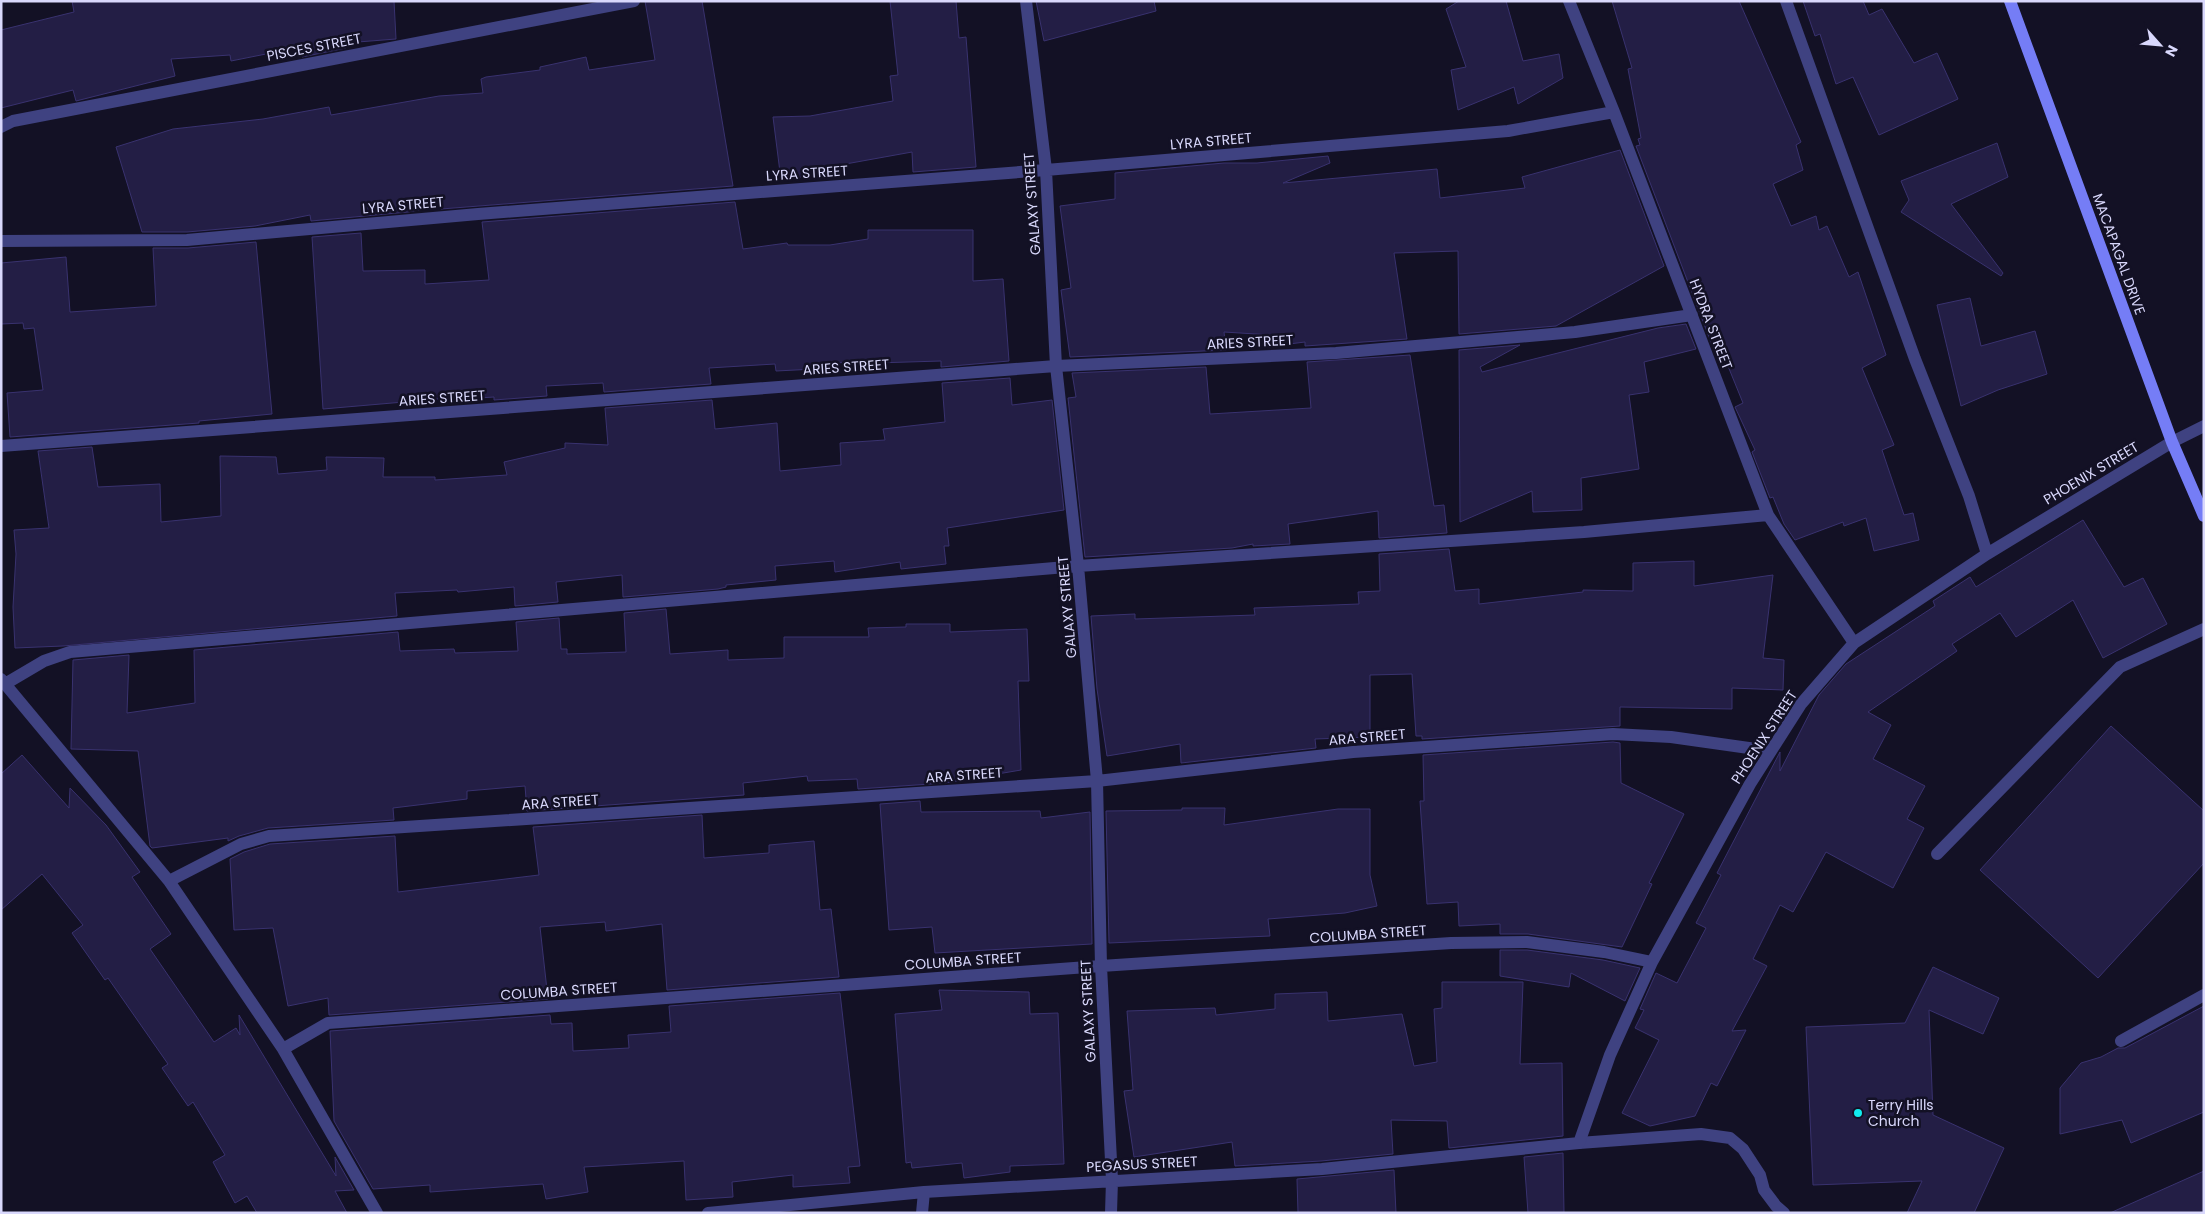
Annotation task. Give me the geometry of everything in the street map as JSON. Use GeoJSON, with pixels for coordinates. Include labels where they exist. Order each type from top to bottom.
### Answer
{"type":"FeatureCollection","features":[{"type":"Feature","properties":{"kind":"main road","name":"MACAPAGAL DRIVE"},"geometry":{"type":"LineString","coordinates":[[2010,1],[2172,442],[2204,516]]}},
{"type":"Feature","properties":{"kind":"street","name":"PISCES STREET"},"geometry":{"type":"LineString","coordinates":[[1,127],[13,121],[634,1]]}},
{"type":"Feature","properties":{"kind":"street","name":"GALAXY STREET"},"geometry":{"type":"LineString","coordinates":[[1026,1],[1046,170],[1056,366],[1078,566],[1097,781],[1101,966],[1112,1180],[1111,1213]]}},
{"type":"Feature","properties":{"kind":"street","name":"HYDRA STREET"},"geometry":{"type":"LineString","coordinates":[[1569,1],[1614,112],[1768,515],[1854,643]]}},
{"type":"Feature","properties":{"kind":"street"},"geometry":{"type":"LineString","coordinates":[[1786,1],[1915,359],[1969,496],[1987,554]]}},
{"type":"Feature","properties":{"kind":"street","name":"LYRA STREET"},"geometry":{"type":"LineString","coordinates":[[1,241],[187,240],[478,214],[1046,170],[1508,131],[1614,112]]}},
{"type":"Feature","properties":{"kind":"street","name":"ARIES STREET"},"geometry":{"type":"LineString","coordinates":[[1,446],[1056,366],[1336,353],[1575,332],[1692,314]]}},
{"type":"Feature","properties":{"kind":"street","name":"PHOENIX STREET"},"geometry":{"type":"LineString","coordinates":[[1579,1143],[1610,1055],[1652,962],[1770,751],[1801,704],[1854,643],[1987,554],[2172,442],[2204,426]]}},
{"type":"Feature","properties":{"kind":"street"},"geometry":{"type":"LineString","coordinates":[[377,1213],[283,1049],[169,881],[3,681],[44,661],[70,652],[1078,566],[1574,533],[1768,515]]}},
{"type":"Feature","properties":{"kind":"street"},"geometry":{"type":"LineString","coordinates":[[1937,854],[2120,667],[2204,629]]}},
{"type":"Feature","properties":{"kind":"street","name":"ARA STREET"},"geometry":{"type":"LineString","coordinates":[[169,881],[241,844],[269,836],[1097,781],[1353,752],[1613,734],[1671,737],[1770,751]]}},
{"type":"Feature","properties":{"kind":"street","name":"COLUMBA STREET"},"geometry":{"type":"LineString","coordinates":[[283,1049],[328,1023],[1101,966],[1451,943],[1527,942],[1604,952],[1652,962]]}},
{"type":"Feature","properties":{"kind":"street"},"geometry":{"type":"LineString","coordinates":[[2122,1041],[2204,995]]}},
{"type":"Feature","properties":{"kind":"street","name":"PEGASUS STREET"},"geometry":{"type":"LineString","coordinates":[[708,1213],[924,1192],[1322,1169],[1579,1143],[1701,1134],[1730,1138],[1743,1149],[1760,1175],[1764,1190],[1784,1213]]}},
{"type":"Feature","properties":{"kind":"street"},"geometry":{"type":"LineString","coordinates":[[922,1213],[924,1192]]}},
{"type":"Feature","properties":{"kind":"building"},"geometry":{"type":"Polygon","coordinates":[[[72,1],[394,1],[396,39],[345,43],[346,48],[302,57],[301,47],[231,61],[230,55],[171,59],[175,76],[76,101],[73,90],[1,108],[1,30],[74,12],[72,1]]]}},
{"type":"Feature","properties":{"kind":"building"},"geometry":{"type":"Polygon","coordinates":[[[645,1],[702,1],[733,186],[441,209],[440,206],[408,212],[311,221],[310,215],[255,226],[187,232],[142,232],[116,147],[173,129],[263,119],[329,107],[331,115],[439,96],[483,93],[481,79],[486,77],[540,70],[540,67],[586,57],[589,70],[655,60],[645,1]]]}},
{"type":"Feature","properties":{"kind":"building"},"geometry":{"type":"Polygon","coordinates":[[[890,1],[956,1],[959,38],[966,37],[976,167],[913,172],[912,152],[840,165],[841,171],[781,180],[773,117],[810,116],[893,101],[890,76],[898,75],[890,1]]]}},
{"type":"Feature","properties":{"kind":"building"},"geometry":{"type":"Polygon","coordinates":[[[1036,1],[1154,1],[1156,11],[1044,41],[1036,1]]]}},
{"type":"Feature","properties":{"kind":"building"},"geometry":{"type":"Polygon","coordinates":[[[1459,1],[1506,1],[1523,61],[1559,54],[1563,78],[1518,104],[1514,87],[1458,110],[1451,70],[1466,67],[1446,9],[1459,1]]]}},
{"type":"Feature","properties":{"kind":"building"},"geometry":{"type":"Polygon","coordinates":[[[1612,1],[1739,1],[1801,142],[1796,145],[1803,170],[1773,184],[1791,226],[1816,216],[1819,230],[1827,226],[1849,277],[1858,272],[1886,355],[1862,368],[1894,445],[1882,450],[1904,515],[1913,513],[1919,540],[1874,551],[1866,518],[1844,526],[1843,522],[1795,540],[1784,524],[1773,497],[1770,498],[1752,452],[1755,450],[1735,407],[1743,403],[1719,344],[1712,345],[1636,146],[1640,145],[1638,139],[1641,138],[1628,69],[1632,68],[1612,1]]]}},
{"type":"Feature","properties":{"kind":"building"},"geometry":{"type":"Polygon","coordinates":[[[1803,1],[1863,1],[1869,15],[1882,9],[1914,63],[1937,53],[1958,99],[1879,135],[1853,77],[1836,84],[1820,34],[1815,36],[1803,1]]]}},
{"type":"Feature","properties":{"kind":"building"},"geometry":{"type":"Polygon","coordinates":[[[1997,143],[2008,177],[1951,204],[2003,273],[2001,276],[1901,212],[1909,200],[1901,181],[1997,143]]]}},
{"type":"Feature","properties":{"kind":"building"},"geometry":{"type":"Polygon","coordinates":[[[1620,150],[1664,266],[1556,326],[1459,334],[1458,251],[1394,253],[1407,339],[1305,346],[1305,342],[1289,344],[1288,336],[1224,332],[1226,350],[1070,357],[1061,290],[1071,288],[1060,206],[1115,199],[1115,173],[1328,156],[1330,163],[1283,183],[1437,169],[1440,198],[1525,188],[1522,177],[1620,150]]]}},
{"type":"Feature","properties":{"kind":"building"},"geometry":{"type":"Polygon","coordinates":[[[735,202],[743,249],[787,243],[788,245],[830,245],[868,239],[868,230],[973,230],[973,281],[1003,279],[1009,361],[941,367],[941,361],[875,363],[875,361],[815,364],[815,369],[776,371],[775,364],[709,368],[711,384],[604,392],[603,383],[546,386],[547,396],[494,400],[494,397],[450,400],[450,398],[323,409],[312,237],[361,233],[363,271],[425,270],[425,284],[489,280],[482,222],[735,202]]]}},
{"type":"Feature","properties":{"kind":"building"},"geometry":{"type":"Polygon","coordinates":[[[256,242],[272,414],[199,421],[199,423],[10,437],[7,393],[43,390],[34,328],[24,329],[23,323],[1,324],[1,263],[66,257],[70,312],[156,306],[153,248],[188,248],[256,242]]]}},
{"type":"Feature","properties":{"kind":"building"},"geometry":{"type":"Polygon","coordinates":[[[1970,298],[1981,346],[2035,331],[2047,374],[1998,390],[1961,406],[1937,305],[1970,298]]]}},
{"type":"Feature","properties":{"kind":"building"},"geometry":{"type":"Polygon","coordinates":[[[1686,324],[1696,349],[1644,362],[1649,392],[1629,395],[1639,469],[1581,478],[1582,510],[1533,512],[1532,491],[1460,522],[1459,350],[1520,345],[1480,367],[1482,372],[1658,328],[1686,324]]]}},
{"type":"Feature","properties":{"kind":"building"},"geometry":{"type":"Polygon","coordinates":[[[1410,355],[1434,506],[1444,505],[1447,533],[1379,538],[1378,511],[1288,524],[1290,544],[1253,546],[1253,544],[1232,548],[1085,557],[1068,398],[1076,397],[1072,373],[1206,367],[1210,414],[1311,408],[1307,362],[1410,355]]]}},
{"type":"Feature","properties":{"kind":"building"},"geometry":{"type":"Polygon","coordinates":[[[1010,378],[1012,405],[1052,400],[1064,510],[947,528],[949,546],[944,546],[946,564],[901,569],[900,562],[835,572],[834,561],[775,566],[776,580],[726,585],[726,587],[718,589],[623,597],[622,575],[556,582],[558,602],[515,606],[514,587],[458,592],[457,590],[395,593],[397,616],[63,646],[15,648],[13,607],[16,554],[14,530],[49,528],[38,451],[92,447],[98,487],[160,484],[161,522],[221,516],[220,456],[276,457],[278,474],[327,470],[326,457],[384,458],[383,477],[435,477],[435,480],[507,475],[504,462],[565,448],[565,443],[608,445],[605,408],[712,400],[715,429],[777,423],[780,471],[841,465],[840,443],[885,440],[883,429],[945,422],[942,383],[1010,378]]]}},
{"type":"Feature","properties":{"kind":"building"},"geometry":{"type":"Polygon","coordinates":[[[2083,520],[2124,587],[2143,578],[2167,624],[2103,658],[2073,600],[2016,637],[2000,613],[1952,644],[1957,651],[1868,712],[1891,725],[1873,759],[1925,786],[1907,819],[1924,828],[1893,888],[1826,852],[1793,912],[1780,905],[1753,959],[1767,966],[1732,1031],[1746,1030],[1717,1086],[1711,1083],[1695,1116],[1650,1126],[1622,1113],[1659,1040],[1635,1028],[1644,1010],[1640,1009],[1656,973],[1677,983],[1706,928],[1696,923],[1721,875],[1717,873],[1780,752],[1780,771],[1819,695],[1846,664],[1935,606],[1933,601],[1970,577],[1976,587],[2083,520]]]}},
{"type":"Feature","properties":{"kind":"building"},"geometry":{"type":"Polygon","coordinates":[[[1449,549],[1455,591],[1479,589],[1479,604],[1583,592],[1583,590],[1633,591],[1633,563],[1694,561],[1694,586],[1773,575],[1763,658],[1784,660],[1783,690],[1732,688],[1732,709],[1620,707],[1620,726],[1422,739],[1422,736],[1416,736],[1412,674],[1370,675],[1370,737],[1315,739],[1316,748],[1181,763],[1180,744],[1107,756],[1097,689],[1091,616],[1135,614],[1135,619],[1255,615],[1254,608],[1359,604],[1358,592],[1380,591],[1379,554],[1449,549]]]}},
{"type":"Feature","properties":{"kind":"building"},"geometry":{"type":"Polygon","coordinates":[[[666,609],[670,654],[728,650],[728,660],[784,658],[784,637],[869,637],[868,628],[906,627],[906,624],[950,624],[950,632],[1027,629],[1029,681],[1018,681],[1021,770],[945,783],[858,789],[857,779],[808,781],[807,776],[743,783],[744,795],[527,811],[525,786],[467,791],[467,799],[393,808],[394,820],[268,828],[228,841],[228,838],[152,848],[150,846],[138,751],[71,749],[73,660],[129,655],[127,713],[195,703],[194,650],[398,632],[400,651],[454,649],[455,653],[518,651],[516,622],[559,618],[561,649],[567,649],[567,654],[626,652],[624,613],[666,609]]]}},
{"type":"Feature","properties":{"kind":"building"},"geometry":{"type":"Polygon","coordinates":[[[2111,726],[2204,811],[2204,863],[2098,978],[1980,870],[2111,726]]]}},
{"type":"Feature","properties":{"kind":"building"},"geometry":{"type":"Polygon","coordinates":[[[1620,743],[1621,783],[1684,814],[1649,883],[1652,884],[1622,947],[1528,934],[1500,934],[1500,924],[1459,926],[1458,902],[1427,904],[1420,801],[1424,801],[1423,755],[1620,743]]]}},
{"type":"Feature","properties":{"kind":"building"},"geometry":{"type":"Polygon","coordinates":[[[22,755],[69,808],[70,788],[106,825],[140,872],[132,877],[171,934],[150,949],[214,1042],[236,1028],[240,1035],[239,1015],[336,1176],[335,1157],[354,1190],[335,1191],[347,1213],[257,1213],[247,1196],[235,1203],[213,1162],[225,1155],[193,1102],[188,1106],[162,1068],[168,1064],[108,978],[105,980],[72,933],[83,925],[42,874],[1,910],[1,774],[22,755]]]}},
{"type":"Feature","properties":{"kind":"building"},"geometry":{"type":"Polygon","coordinates":[[[920,801],[921,812],[1040,811],[1041,818],[1090,812],[1092,944],[935,953],[932,927],[889,930],[880,804],[920,801]]]}},
{"type":"Feature","properties":{"kind":"building"},"geometry":{"type":"Polygon","coordinates":[[[1182,808],[1225,808],[1224,825],[1338,809],[1370,809],[1370,875],[1377,906],[1345,913],[1268,919],[1270,936],[1109,943],[1106,811],[1182,810],[1182,808]]]}},
{"type":"Feature","properties":{"kind":"building"},"geometry":{"type":"Polygon","coordinates":[[[702,815],[704,858],[769,853],[769,845],[814,841],[820,910],[831,909],[839,977],[667,990],[662,924],[606,931],[605,922],[540,927],[548,999],[329,1015],[328,998],[288,1006],[273,928],[234,930],[230,859],[244,852],[270,844],[395,836],[398,892],[539,875],[533,827],[702,815]]]}},
{"type":"Feature","properties":{"kind":"building"},"geometry":{"type":"Polygon","coordinates":[[[1500,950],[1527,950],[1603,960],[1640,968],[1625,1001],[1571,973],[1569,987],[1500,976],[1500,950]]]}},
{"type":"Feature","properties":{"kind":"building","name":"Terry Hills Church"},"geometry":{"type":"Polygon","coordinates":[[[1933,967],[1999,998],[1983,1034],[1929,1010],[1933,1115],[2004,1148],[1974,1213],[1907,1213],[1922,1181],[1813,1185],[1806,1027],[1905,1023],[1933,967]]]}},
{"type":"Feature","properties":{"kind":"building"},"geometry":{"type":"Polygon","coordinates":[[[1442,982],[1523,982],[1520,1064],[1562,1063],[1563,1136],[1449,1148],[1447,1121],[1391,1120],[1393,1154],[1321,1161],[1235,1166],[1232,1142],[1134,1157],[1124,1091],[1133,1090],[1127,1011],[1215,1008],[1216,1015],[1275,1009],[1275,994],[1327,992],[1328,1021],[1402,1014],[1414,1066],[1437,1062],[1434,1009],[1442,1008],[1442,982]]]}},
{"type":"Feature","properties":{"kind":"building"},"geometry":{"type":"Polygon","coordinates":[[[939,990],[1029,992],[1030,1014],[1058,1013],[1064,1164],[1010,1166],[1010,1172],[964,1178],[962,1163],[912,1168],[911,1162],[906,1163],[895,1014],[942,1010],[939,990]]]}},
{"type":"Feature","properties":{"kind":"building"},"geometry":{"type":"Polygon","coordinates":[[[840,993],[860,1166],[848,1167],[850,1183],[793,1187],[793,1175],[732,1182],[733,1197],[686,1200],[684,1161],[584,1167],[588,1192],[546,1199],[543,1184],[430,1192],[430,1185],[373,1189],[334,1121],[330,1031],[550,1015],[551,1024],[572,1023],[573,1051],[629,1048],[628,1035],[671,1032],[669,1006],[840,993]]]}},
{"type":"Feature","properties":{"kind":"building"},"geometry":{"type":"Polygon","coordinates":[[[2204,1006],[2204,1112],[2131,1143],[2122,1120],[2060,1134],[2060,1088],[2081,1063],[2101,1057],[2118,1048],[2125,1048],[2204,1006]]]}},
{"type":"Feature","properties":{"kind":"building"},"geometry":{"type":"Polygon","coordinates":[[[1563,1153],[1564,1213],[1528,1213],[1524,1157],[1563,1153]]]}},
{"type":"Feature","properties":{"kind":"building"},"geometry":{"type":"Polygon","coordinates":[[[1394,1170],[1396,1213],[1298,1213],[1297,1179],[1394,1170]]]}},
{"type":"Feature","properties":{"kind":"building"},"geometry":{"type":"Polygon","coordinates":[[[2204,1171],[2204,1213],[2110,1213],[2204,1171]]]}},
{"type":"Feature","properties":{"kind":"place","name":"Terry Hills Church"},"geometry":{"type":"Point","coordinates":[1858,1113]}}]}
